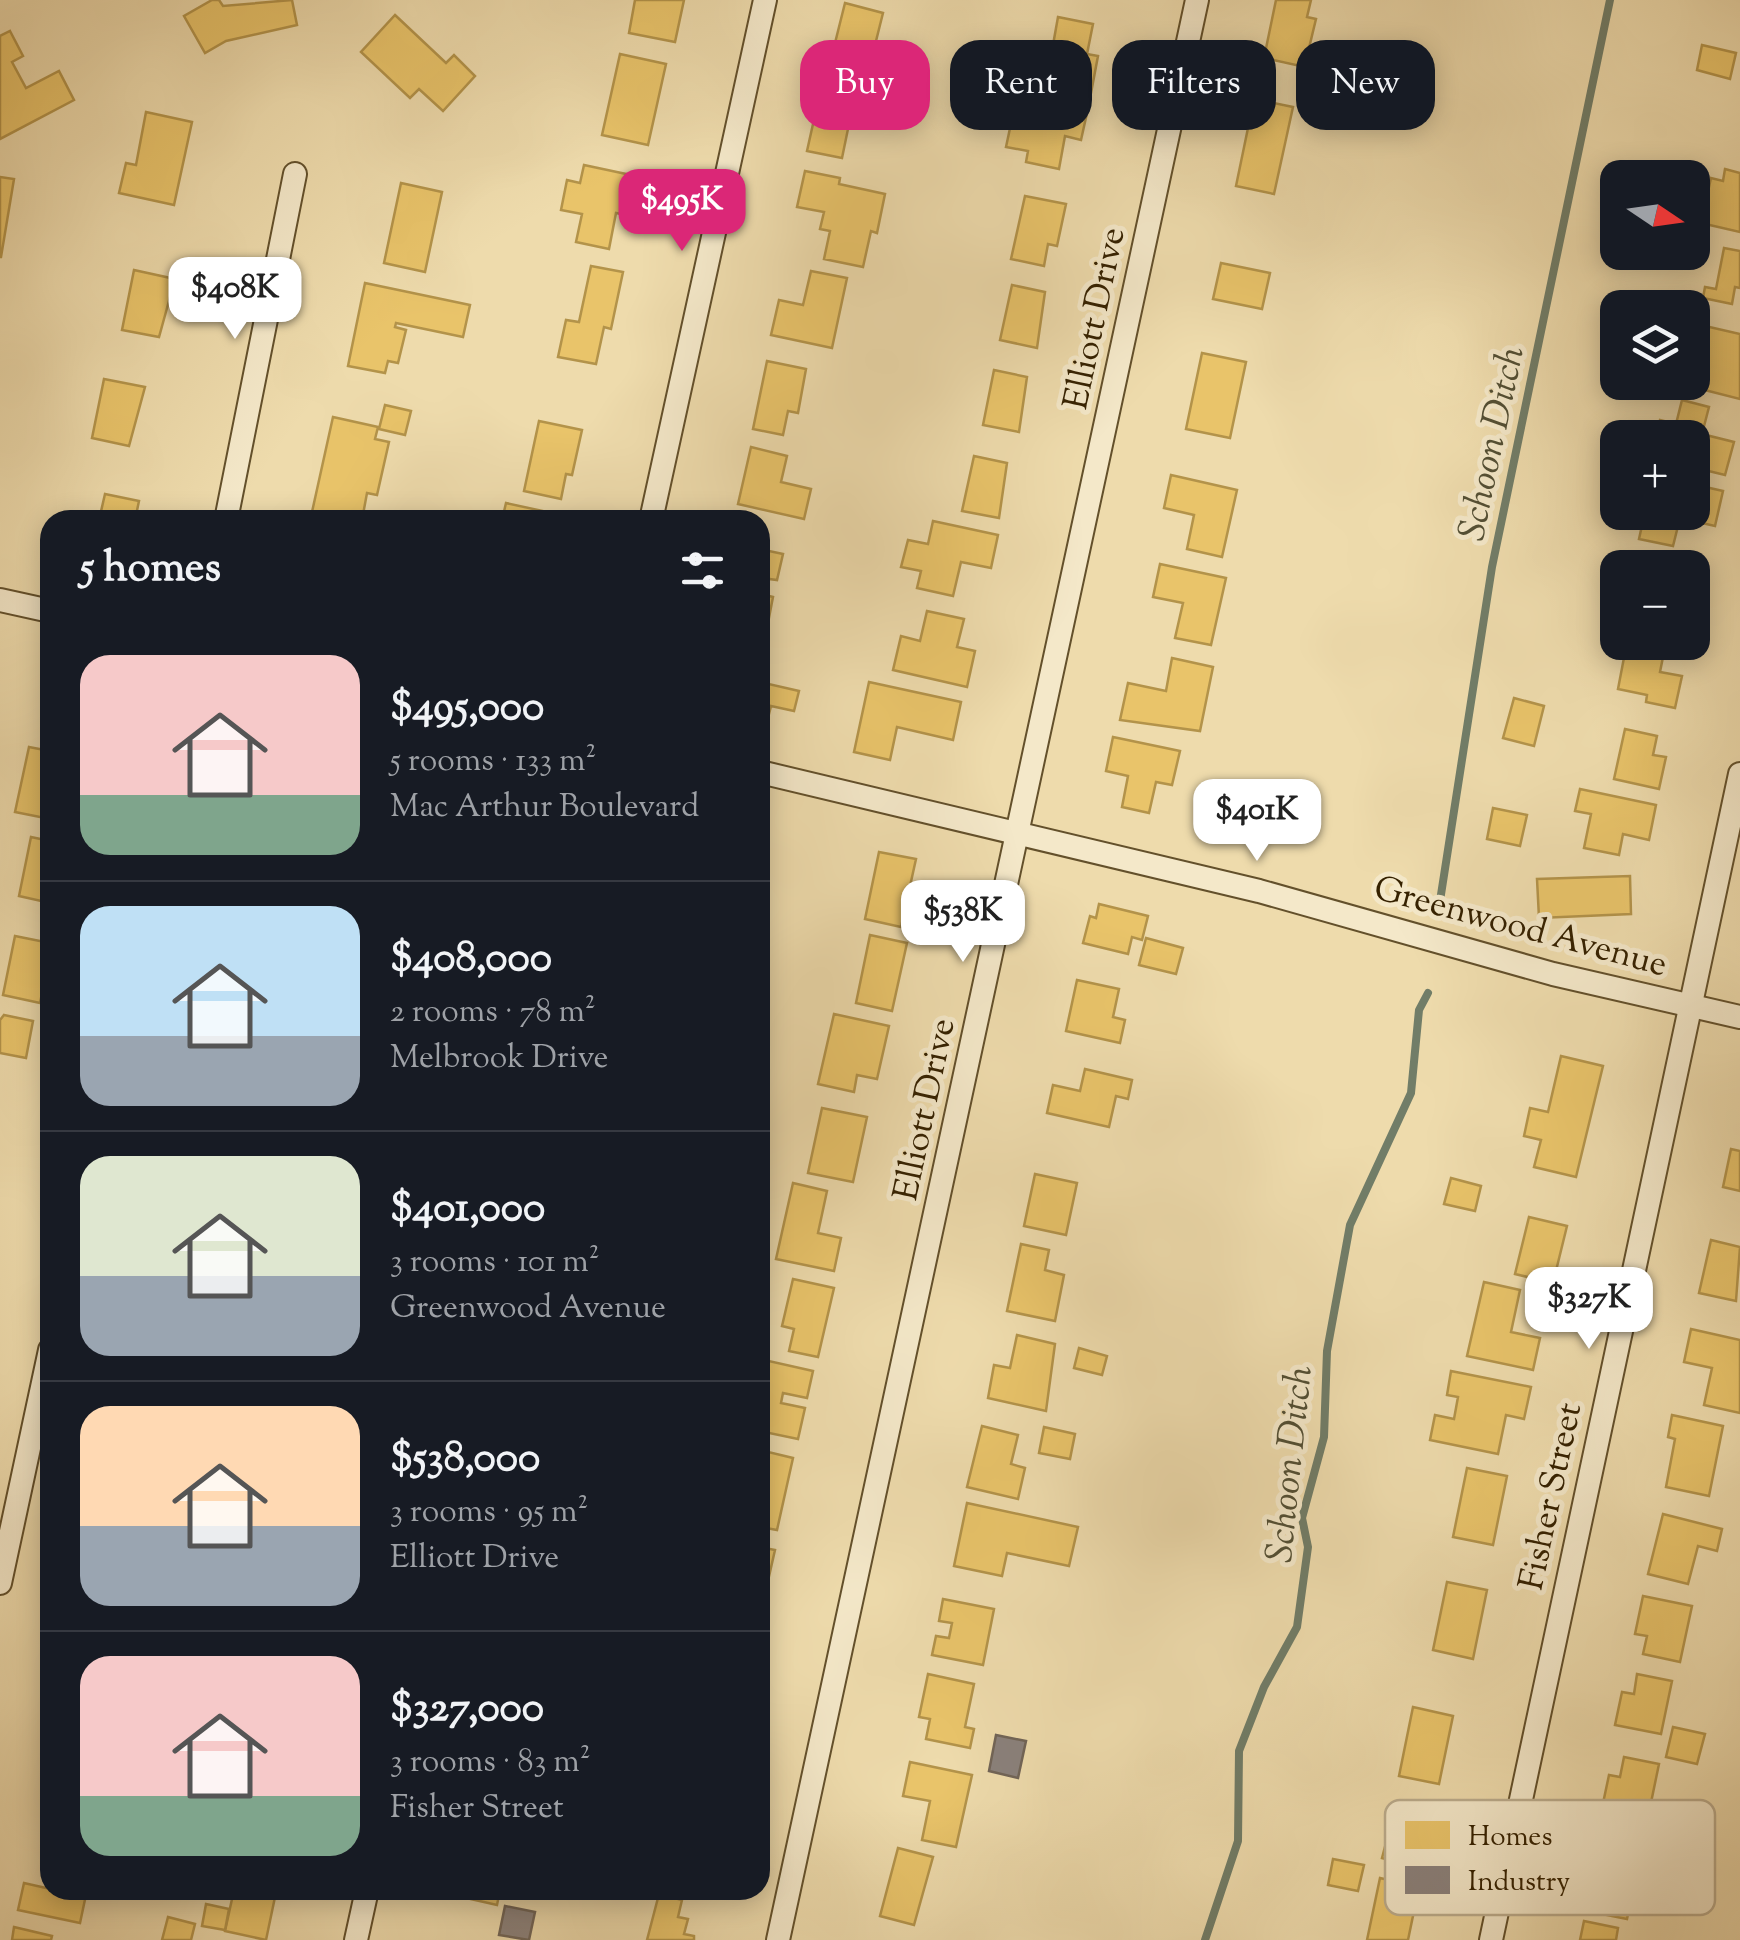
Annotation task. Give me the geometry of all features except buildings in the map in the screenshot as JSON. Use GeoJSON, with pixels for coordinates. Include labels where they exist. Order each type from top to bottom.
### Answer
{"type":"FeatureCollection","features":[{"type":"Feature","properties":{"kind":"street"},"geometry":{"type":"LineString","coordinates":[[652,510],[766,0]]}},
{"type":"Feature","properties":{"kind":"street","name":"Elliott Drive"},"geometry":{"type":"LineString","coordinates":[[778,1940],[1197,0]]}},
{"type":"Feature","properties":{"kind":"street"},"geometry":{"type":"LineString","coordinates":[[228,510],[295,174]]}},
{"type":"Feature","properties":{"kind":"street"},"geometry":{"type":"LineString","coordinates":[[0,600],[40,609]]}},
{"type":"Feature","properties":{"kind":"street","name":"Greenwood Avenue"},"geometry":{"type":"LineString","coordinates":[[770,774],[1276,896],[1554,974],[1740,1017]]}},
{"type":"Feature","properties":{"kind":"street","name":"Fisher Street"},"geometry":{"type":"LineString","coordinates":[[1521,1800],[1740,774]]}},
{"type":"Feature","properties":{"kind":"street"},"geometry":{"type":"LineString","coordinates":[[0,1583],[40,1397]]}},
{"type":"Feature","properties":{"kind":"street"},"geometry":{"type":"LineString","coordinates":[[356,1940],[365,1900]]}},
{"type":"Feature","properties":{"kind":"street","name":"Fisher Street"},"geometry":{"type":"LineString","coordinates":[[1491,1940],[1496,1915]]}},
{"type":"Feature","properties":{"kind":"waterway","name":"Schoon Ditch"},"geometry":{"type":"LineString","coordinates":[[1440,901],[1492,567],[1610,0]]}},
{"type":"Feature","properties":{"kind":"waterway","name":"Schoon Ditch"},"geometry":{"type":"LineString","coordinates":[[1205,1940],[1238,1841],[1239,1751],[1264,1687],[1297,1627],[1308,1547],[1302,1518],[1324,1437],[1327,1351],[1350,1225],[1411,1093],[1419,1010],[1428,993]]}}]}
